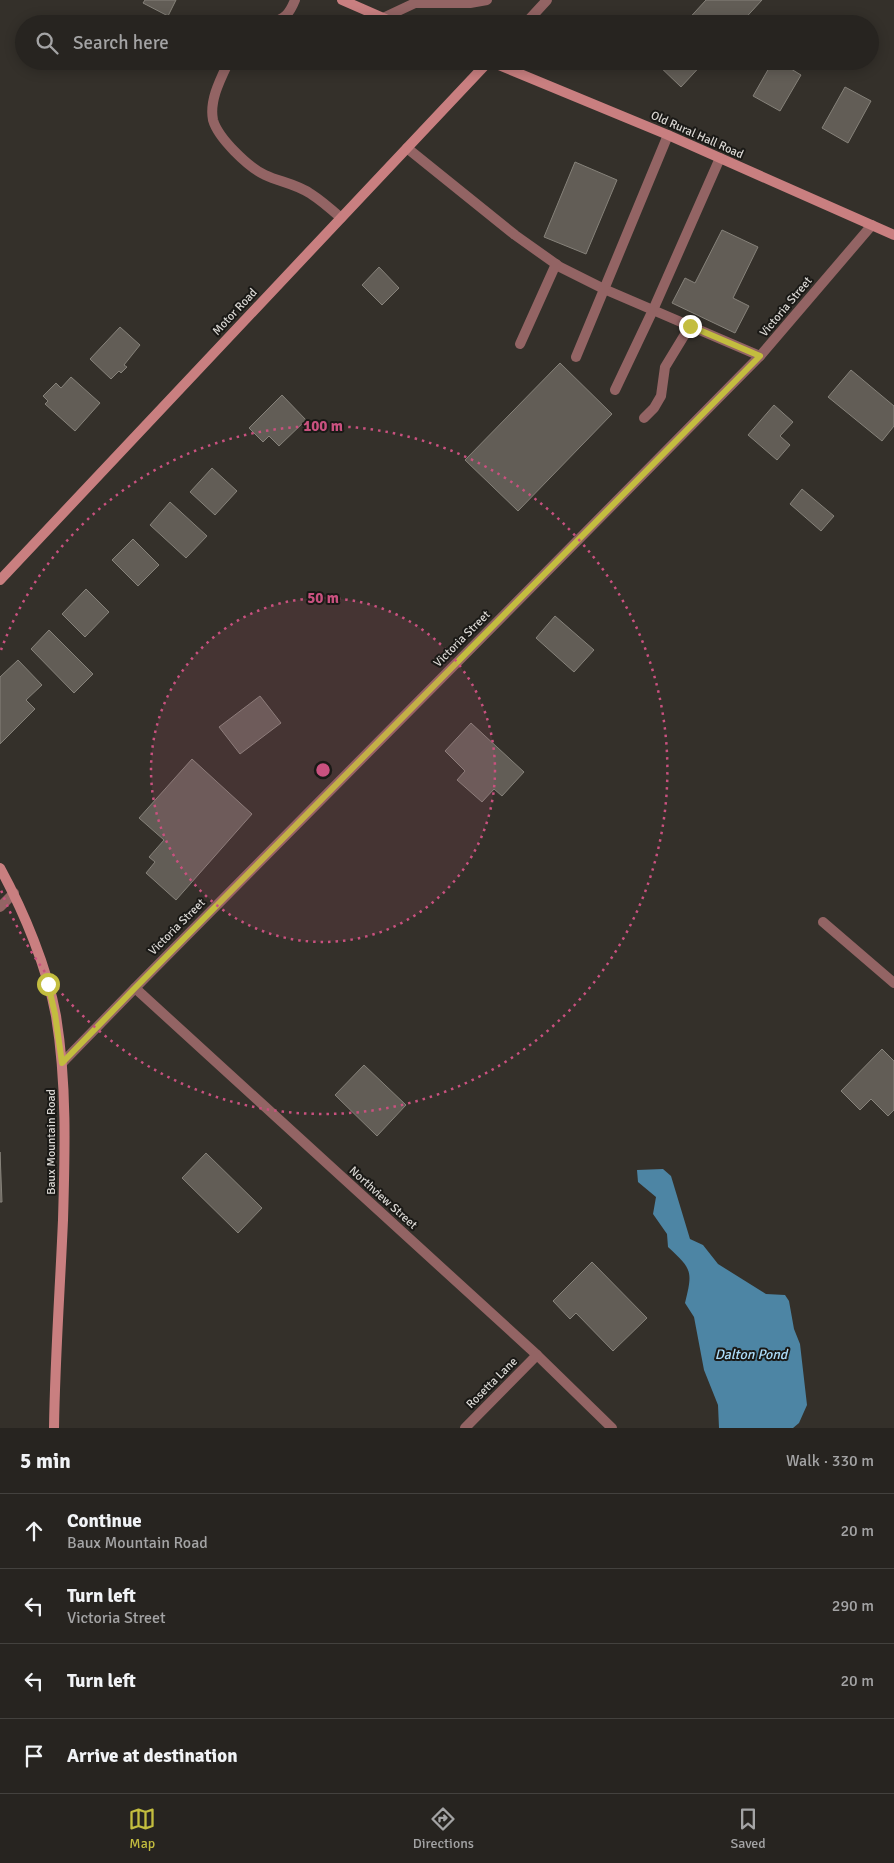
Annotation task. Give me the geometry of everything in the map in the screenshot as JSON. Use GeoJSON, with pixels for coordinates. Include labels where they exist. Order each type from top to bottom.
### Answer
{"type":"FeatureCollection","features":[{"type":"Feature","properties":{"kind":"main road"},"geometry":{"type":"LineString","coordinates":[[342,0],[376,15]]}},
{"type":"Feature","properties":{"kind":"main road","name":"Motor Road"},"geometry":{"type":"LineString","coordinates":[[0,580],[481,70]]}},
{"type":"Feature","properties":{"kind":"main road","name":"Old Rural Hall Road"},"geometry":{"type":"LineString","coordinates":[[511,70],[668,135],[894,235]]}},
{"type":"Feature","properties":{"kind":"main road","name":"Baux Mountain Road"},"geometry":{"type":"LineString","coordinates":[[0,868],[14,893],[48,984],[55,1014],[62,1063],[64,1182],[55,1427]]}},
{"type":"Feature","properties":{"kind":"street"},"geometry":{"type":"LineString","coordinates":[[287,15],[295,0]]}},
{"type":"Feature","properties":{"kind":"street"},"geometry":{"type":"LineString","coordinates":[[389,15],[415,3],[470,3],[487,0]]}},
{"type":"Feature","properties":{"kind":"street"},"geometry":{"type":"LineString","coordinates":[[532,15],[543,2]]}},
{"type":"Feature","properties":{"kind":"street"},"geometry":{"type":"LineString","coordinates":[[224,70],[219,81],[213,103],[214,120],[230,147],[254,169],[267,176],[297,186],[311,194],[341,218]]}},
{"type":"Feature","properties":{"kind":"street"},"geometry":{"type":"LineString","coordinates":[[576,357],[668,135]]}},
{"type":"Feature","properties":{"kind":"street"},"geometry":{"type":"LineString","coordinates":[[407,148],[515,235],[556,264],[604,289],[760,356]]}},
{"type":"Feature","properties":{"kind":"street"},"geometry":{"type":"LineString","coordinates":[[615,390],[653,310],[720,158]]}},
{"type":"Feature","properties":{"kind":"street","name":"Victoria Street"},"geometry":{"type":"LineString","coordinates":[[62,1063],[760,356],[872,225]]}},
{"type":"Feature","properties":{"kind":"street"},"geometry":{"type":"LineString","coordinates":[[520,344],[556,264]]}},
{"type":"Feature","properties":{"kind":"street"},"geometry":{"type":"LineString","coordinates":[[644,418],[654,408],[661,396],[665,367],[690,326]]}},
{"type":"Feature","properties":{"kind":"street"},"geometry":{"type":"LineString","coordinates":[[0,907],[14,893]]}},
{"type":"Feature","properties":{"kind":"street"},"geometry":{"type":"LineString","coordinates":[[823,922],[894,983]]}},
{"type":"Feature","properties":{"kind":"street","name":"Northview Street"},"geometry":{"type":"LineString","coordinates":[[135,988],[537,1356],[612,1428]]}},
{"type":"Feature","properties":{"kind":"street","name":"Rosetta Lane"},"geometry":{"type":"LineString","coordinates":[[465,1428],[537,1356]]}},
{"type":"Feature","properties":{"kind":"water","name":"Dalton Pond"},"geometry":{"type":"Polygon","coordinates":[[[663,1169],[671,1176],[690,1239],[703,1245],[718,1264],[766,1294],[785,1295],[789,1301],[794,1329],[800,1344],[807,1405],[799,1423],[793,1428],[719,1428],[718,1405],[704,1370],[694,1317],[685,1303],[689,1284],[688,1271],[682,1261],[668,1247],[667,1234],[653,1214],[656,1197],[638,1182],[637,1170],[663,1169]]]}},
{"type":"Feature","properties":{"kind":"building"},"geometry":{"type":"Polygon","coordinates":[[[145,0],[176,0],[168,15],[143,3],[145,0]]]}},
{"type":"Feature","properties":{"kind":"building"},"geometry":{"type":"Polygon","coordinates":[[[706,0],[762,0],[748,15],[692,15],[706,0]]]}},
{"type":"Feature","properties":{"kind":"building"},"geometry":{"type":"Polygon","coordinates":[[[663,70],[697,70],[681,87],[663,70]]]}},
{"type":"Feature","properties":{"kind":"building"},"geometry":{"type":"Polygon","coordinates":[[[768,70],[793,70],[801,75],[780,111],[753,96],[768,70]]]}},
{"type":"Feature","properties":{"kind":"building"},"geometry":{"type":"Polygon","coordinates":[[[845,87],[871,101],[848,143],[822,128],[845,87]]]}},
{"type":"Feature","properties":{"kind":"building"},"geometry":{"type":"Polygon","coordinates":[[[575,162],[617,180],[586,254],[544,237],[575,162]]]}},
{"type":"Feature","properties":{"kind":"building"},"geometry":{"type":"Polygon","coordinates":[[[722,230],[758,247],[733,298],[749,306],[735,333],[672,303],[685,278],[695,283],[722,230]]]}},
{"type":"Feature","properties":{"kind":"building"},"geometry":{"type":"Polygon","coordinates":[[[379,267],[399,288],[382,305],[362,285],[379,267]]]}},
{"type":"Feature","properties":{"kind":"building"},"geometry":{"type":"Polygon","coordinates":[[[120,327],[140,345],[124,365],[127,367],[121,373],[119,371],[111,379],[90,359],[120,327]]]}},
{"type":"Feature","properties":{"kind":"building"},"geometry":{"type":"Polygon","coordinates":[[[560,363],[612,414],[518,511],[465,460],[560,363]]]}},
{"type":"Feature","properties":{"kind":"building"},"geometry":{"type":"Polygon","coordinates":[[[851,370],[894,406],[894,426],[882,441],[828,397],[851,370]]]}},
{"type":"Feature","properties":{"kind":"building"},"geometry":{"type":"Polygon","coordinates":[[[71,377],[100,403],[75,431],[45,404],[48,401],[43,396],[56,383],[61,388],[71,377]]]}},
{"type":"Feature","properties":{"kind":"building"},"geometry":{"type":"Polygon","coordinates":[[[282,395],[306,420],[279,446],[269,436],[263,442],[249,428],[282,395]]]}},
{"type":"Feature","properties":{"kind":"building"},"geometry":{"type":"Polygon","coordinates":[[[774,405],[793,422],[780,436],[790,445],[777,460],[748,435],[774,405]]]}},
{"type":"Feature","properties":{"kind":"building"},"geometry":{"type":"Polygon","coordinates":[[[212,468],[237,491],[215,515],[190,492],[212,468]]]}},
{"type":"Feature","properties":{"kind":"building"},"geometry":{"type":"Polygon","coordinates":[[[802,489],[834,516],[821,531],[790,504],[802,489]]]}},
{"type":"Feature","properties":{"kind":"building"},"geometry":{"type":"Polygon","coordinates":[[[170,502],[207,536],[186,558],[150,525],[170,502]]]}},
{"type":"Feature","properties":{"kind":"building"},"geometry":{"type":"Polygon","coordinates":[[[133,539],[159,565],[138,586],[112,560],[133,539]]]}},
{"type":"Feature","properties":{"kind":"building"},"geometry":{"type":"Polygon","coordinates":[[[86,589],[109,612],[85,637],[62,614],[86,589]]]}},
{"type":"Feature","properties":{"kind":"building"},"geometry":{"type":"Polygon","coordinates":[[[555,616],[594,650],[574,672],[536,638],[555,616]]]}},
{"type":"Feature","properties":{"kind":"building"},"geometry":{"type":"Polygon","coordinates":[[[49,630],[93,674],[74,693],[31,649],[49,630]]]}},
{"type":"Feature","properties":{"kind":"building"},"geometry":{"type":"Polygon","coordinates":[[[18,660],[42,685],[26,700],[35,709],[0,744],[0,677],[18,660]]]}},
{"type":"Feature","properties":{"kind":"building"},"geometry":{"type":"Polygon","coordinates":[[[260,696],[281,723],[240,754],[219,727],[260,696]]]}},
{"type":"Feature","properties":{"kind":"building"},"geometry":{"type":"Polygon","coordinates":[[[471,723],[524,772],[502,796],[494,789],[482,802],[457,780],[465,771],[445,751],[471,723]]]}},
{"type":"Feature","properties":{"kind":"building"},"geometry":{"type":"Polygon","coordinates":[[[192,759],[252,814],[176,900],[146,873],[155,862],[149,857],[164,840],[139,818],[192,759]]]}},
{"type":"Feature","properties":{"kind":"building"},"geometry":{"type":"Polygon","coordinates":[[[882,1049],[894,1061],[894,1110],[888,1116],[871,1099],[860,1110],[841,1091],[882,1049]]]}},
{"type":"Feature","properties":{"kind":"building"},"geometry":{"type":"Polygon","coordinates":[[[364,1065],[406,1105],[377,1136],[335,1095],[364,1065]]]}},
{"type":"Feature","properties":{"kind":"building"},"geometry":{"type":"Polygon","coordinates":[[[0,1152],[2,1202],[0,1202],[0,1152]]]}},
{"type":"Feature","properties":{"kind":"building"},"geometry":{"type":"Polygon","coordinates":[[[206,1153],[262,1208],[238,1233],[182,1178],[206,1153]]]}},
{"type":"Feature","properties":{"kind":"building"},"geometry":{"type":"Polygon","coordinates":[[[592,1262],[647,1318],[613,1351],[576,1313],[570,1319],[553,1301],[592,1262]]]}},
{"type":"Feature","properties":{"kind":"route"},"geometry":{"type":"LineString","coordinates":[[48,984],[55,1014],[62,1063],[760,356],[690,326]]}}]}
